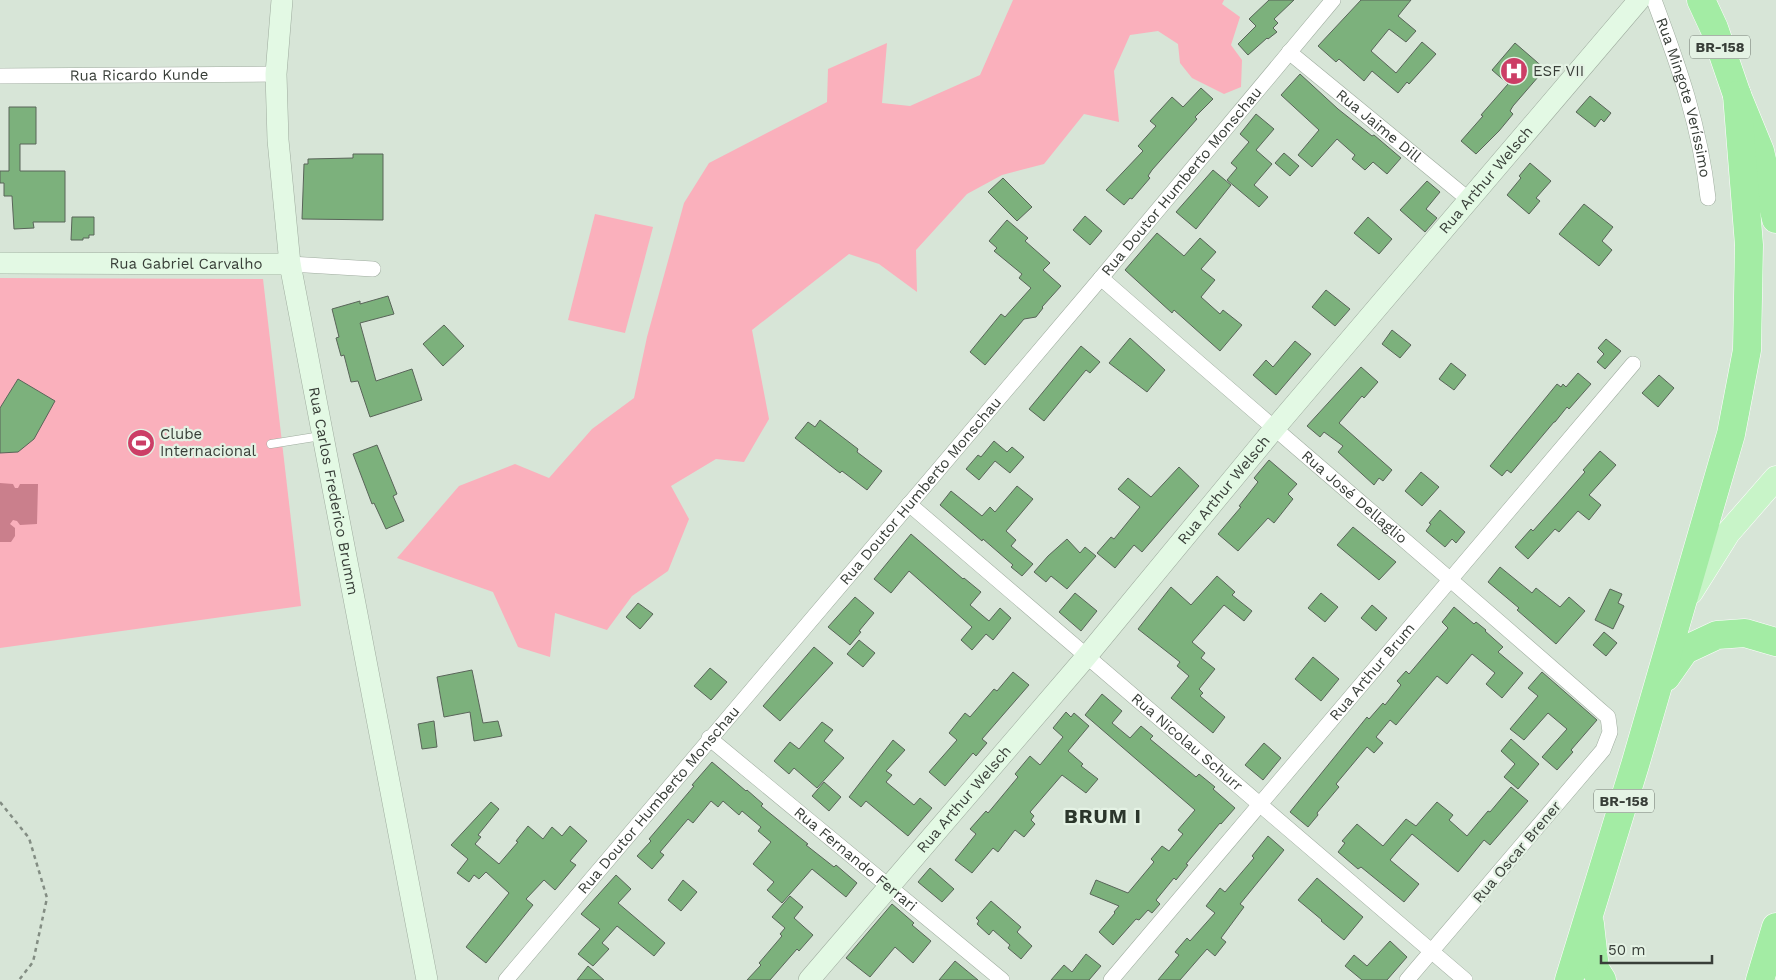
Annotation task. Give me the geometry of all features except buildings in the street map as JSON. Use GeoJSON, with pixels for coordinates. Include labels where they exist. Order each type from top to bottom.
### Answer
{"type":"FeatureCollection","features":[{"type":"Feature","properties":{"kind":"highway","name":"BR-158"},"geometry":{"type":"LineString","coordinates":[[1701,0],[1714,28],[1736,96],[1760,151],[1776,219]]}},
{"type":"Feature","properties":{"kind":"highway","name":"BR-158"},"geometry":{"type":"LineString","coordinates":[[1568,980],[1636,765],[1731,434],[1747,350],[1748,245],[1736,96]]}},
{"type":"Feature","properties":{"kind":"highway"},"geometry":{"type":"LineString","coordinates":[[1760,151],[1776,180]]}},
{"type":"Feature","properties":{"kind":"highway"},"geometry":{"type":"LineString","coordinates":[[1658,689],[1685,650],[1717,635],[1745,633],[1776,642]]}},
{"type":"Feature","properties":{"kind":"highway"},"geometry":{"type":"LineString","coordinates":[[1589,913],[1595,969],[1602,980]]}},
{"type":"Feature","properties":{"kind":"highway"},"geometry":{"type":"LineString","coordinates":[[1760,980],[1776,926]]}},
{"type":"Feature","properties":{"kind":"main road"},"geometry":{"type":"LineString","coordinates":[[1678,617],[1694,586],[1728,532],[1776,478]]}},
{"type":"Feature","properties":{"kind":"street","name":"Rua Carlos Frederico Brumm"},"geometry":{"type":"LineString","coordinates":[[282,0],[276,74],[278,140],[290,264],[426,980]]}},
{"type":"Feature","properties":{"kind":"street","name":"Rua Doutor Humberto Monschau"},"geometry":{"type":"LineString","coordinates":[[506,980],[709,738],[1101,278],[1333,0]]}},
{"type":"Feature","properties":{"kind":"street","name":"Rua Arthur Welsch"},"geometry":{"type":"LineString","coordinates":[[809,980],[1086,657],[1274,429],[1639,0]]}},
{"type":"Feature","properties":{"kind":"street","name":"Rua Mingote Veríssimo"},"geometry":{"type":"LineString","coordinates":[[1654,0],[1677,60],[1695,121],[1708,198]]}},
{"type":"Feature","properties":{"kind":"street","name":"Rua Jaime Dill"},"geometry":{"type":"LineString","coordinates":[[1289,52],[1468,199]]}},
{"type":"Feature","properties":{"kind":"street","name":"Rua Ricardo Kunde"},"geometry":{"type":"LineString","coordinates":[[0,76],[276,74]]}},
{"type":"Feature","properties":{"kind":"street","name":"Rua Gabriel Carvalho"},"geometry":{"type":"LineString","coordinates":[[0,263],[290,264],[373,269]]}},
{"type":"Feature","properties":{"kind":"street","name":"Rua José Dellaglio"},"geometry":{"type":"LineString","coordinates":[[1101,278],[1274,429],[1451,579],[1608,717]]}},
{"type":"Feature","properties":{"kind":"street","name":"Rua Arthur Brum"},"geometry":{"type":"LineString","coordinates":[[1111,980],[1634,364]]}},
{"type":"Feature","properties":{"kind":"street","name":"Rua Nicolau Schurr"},"geometry":{"type":"LineString","coordinates":[[909,504],[1465,980]]}},
{"type":"Feature","properties":{"kind":"street","name":"Rua Oscar Brener"},"geometry":{"type":"LineString","coordinates":[[1407,980],[1603,750],[1610,732],[1608,717]]}},
{"type":"Feature","properties":{"kind":"street","name":"Rua Fernando Ferrari"},"geometry":{"type":"LineString","coordinates":[[709,738],[1002,980]]}},
{"type":"Feature","properties":{"kind":"lane"},"geometry":{"type":"LineString","coordinates":[[272,444],[323,436]]}},
{"type":"Feature","properties":{"kind":"path"},"geometry":{"type":"LineString","coordinates":[[0,802],[29,838],[46,898],[33,962],[19,980]]}},
{"type":"Feature","properties":{"kind":"shaded area"},"geometry":{"type":"Polygon","coordinates":[[[1013,0],[1224,0],[1222,4],[1240,17],[1231,45],[1242,60],[1241,87],[1224,94],[1192,78],[1180,63],[1178,44],[1158,31],[1130,35],[1114,71],[1119,122],[1084,114],[1044,164],[1002,175],[967,194],[916,250],[917,292],[879,264],[849,254],[752,330],[769,419],[744,462],[716,459],[671,486],[689,519],[668,571],[632,596],[607,630],[555,613],[550,657],[518,647],[493,592],[397,558],[459,486],[515,464],[549,478],[592,429],[634,398],[647,337],[684,203],[709,163],[827,102],[828,69],[887,43],[882,103],[910,106],[980,75],[1013,0]]]}},
{"type":"Feature","properties":{"kind":"shaded area"},"geometry":{"type":"Polygon","coordinates":[[[595,214],[653,227],[625,333],[568,320],[595,214]]]}},
{"type":"Feature","properties":{"kind":"shaded area","name":"Clube Internacional"},"geometry":{"type":"Polygon","coordinates":[[[0,278],[263,279],[301,606],[0,648],[0,278]]]}},
{"type":"Feature","properties":{"kind":"shaded area"},"geometry":{"type":"Polygon","coordinates":[[[0,483],[13,484],[15,488],[18,488],[20,484],[38,484],[37,524],[20,525],[17,521],[13,520],[10,524],[15,528],[15,536],[11,542],[0,542],[0,483]]]}},
{"type":"Feature","properties":{"kind":"place","name":"ESF VII"},"geometry":{"type":"Point","coordinates":[1514,71]}},
{"type":"Feature","properties":{"kind":"place","name":"Clube Internacional"},"geometry":{"type":"Point","coordinates":[141,443]}},
{"type":"Feature","properties":{"kind":"district","name":"BRUM I"},"geometry":{"type":"Point","coordinates":[1103,816]}}]}
